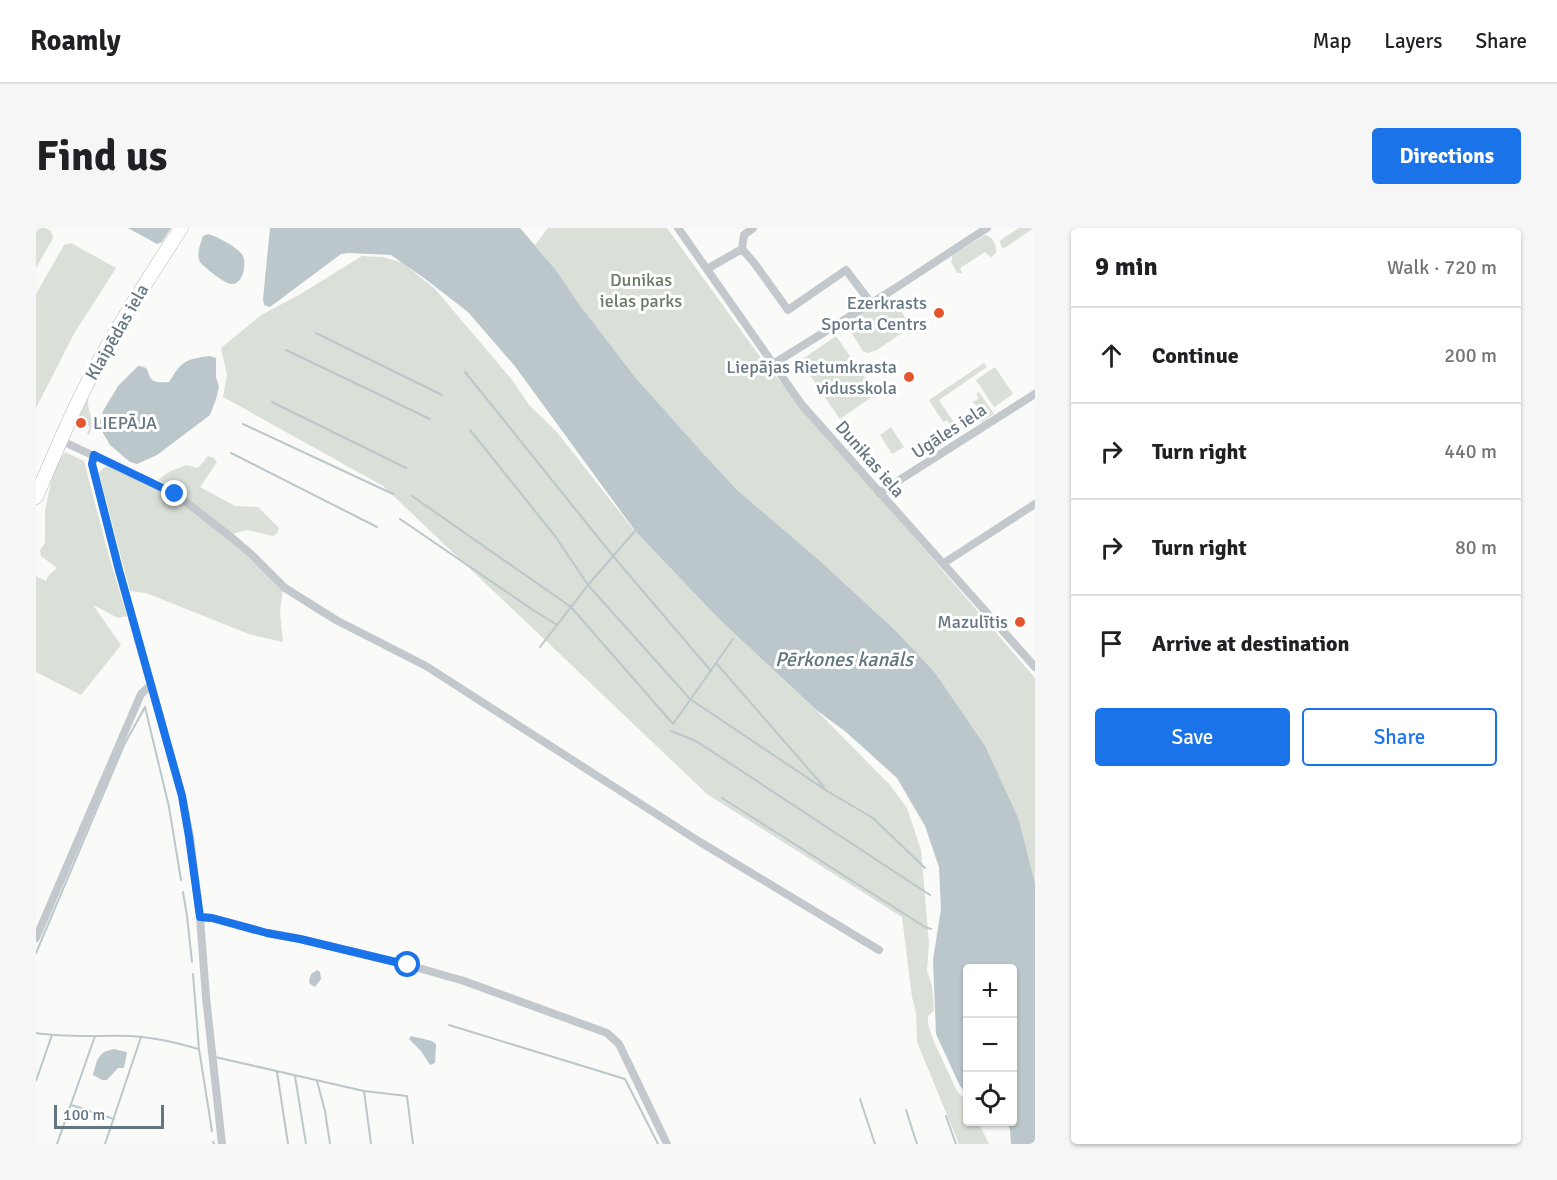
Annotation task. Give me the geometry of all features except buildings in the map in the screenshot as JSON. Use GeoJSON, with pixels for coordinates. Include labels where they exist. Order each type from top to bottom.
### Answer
{"type":"FeatureCollection","features":[{"type":"Feature","properties":{"kind":"highway","name":"Klaipēdas iela"},"geometry":{"type":"LineString","coordinates":[[36,497],[74,410],[104,353],[181,228]]}},
{"type":"Feature","properties":{"kind":"street","name":"Dunikas iela"},"geometry":{"type":"LineString","coordinates":[[678,228],[802,405],[1035,667]]}},
{"type":"Feature","properties":{"kind":"street"},"geometry":{"type":"LineString","coordinates":[[753,228],[744,234],[742,249],[789,310],[846,270],[871,303]]}},
{"type":"Feature","properties":{"kind":"street"},"geometry":{"type":"LineString","coordinates":[[773,364],[987,228]]}},
{"type":"Feature","properties":{"kind":"street"},"geometry":{"type":"LineString","coordinates":[[707,269],[742,249]]}},
{"type":"Feature","properties":{"kind":"street","name":"Ugāles iela"},"geometry":{"type":"LineString","coordinates":[[879,493],[1035,394]]}},
{"type":"Feature","properties":{"kind":"street"},"geometry":{"type":"LineString","coordinates":[[60,440],[188,502],[252,555],[285,588],[336,620],[426,666],[700,842],[879,950]]}},
{"type":"Feature","properties":{"kind":"street"},"geometry":{"type":"LineString","coordinates":[[94,455],[92,464],[97,485],[182,796],[200,917],[222,1144]]}},
{"type":"Feature","properties":{"kind":"street"},"geometry":{"type":"LineString","coordinates":[[944,563],[1035,504]]}},
{"type":"Feature","properties":{"kind":"street"},"geometry":{"type":"LineString","coordinates":[[36,939],[141,694],[151,685]]}},
{"type":"Feature","properties":{"kind":"street"},"geometry":{"type":"LineString","coordinates":[[200,917],[408,965],[464,981],[608,1033],[620,1044],[667,1144]]}},
{"type":"Feature","properties":{"kind":"green space"},"geometry":{"type":"Polygon","coordinates":[[[36,228],[51,231],[53,238],[36,268],[36,228]]]}},
{"type":"Feature","properties":{"kind":"green space","name":"Dunikas ielas parks"},"geometry":{"type":"Polygon","coordinates":[[[548,228],[667,228],[766,365],[1035,678],[1035,883],[1019,820],[897,632],[819,560],[737,490],[635,377],[535,245],[548,228]]]}},
{"type":"Feature","properties":{"kind":"green space"},"geometry":{"type":"Polygon","coordinates":[[[1019,228],[1034,228],[1003,248],[1000,241],[1019,228]]]}},
{"type":"Feature","properties":{"kind":"green space"},"geometry":{"type":"Polygon","coordinates":[[[985,235],[994,242],[996,253],[991,257],[985,252],[960,268],[962,273],[957,273],[951,262],[953,255],[985,235]]]}},
{"type":"Feature","properties":{"kind":"green space"},"geometry":{"type":"Polygon","coordinates":[[[71,243],[116,268],[75,332],[36,408],[36,294],[64,245],[71,243]]]}},
{"type":"Feature","properties":{"kind":"green space"},"geometry":{"type":"Polygon","coordinates":[[[362,256],[383,257],[403,263],[435,289],[513,381],[529,405],[556,431],[633,529],[718,618],[822,716],[890,785],[907,808],[921,850],[929,943],[927,971],[932,986],[934,1011],[928,1016],[928,1024],[957,1091],[963,1098],[963,1126],[980,1126],[989,1144],[959,1144],[917,1042],[916,1013],[902,917],[707,794],[383,486],[223,397],[227,375],[221,348],[261,315],[299,295],[362,256]]]}},
{"type":"Feature","properties":{"kind":"green space"},"geometry":{"type":"Polygon","coordinates":[[[888,297],[893,299],[907,320],[908,328],[877,350],[868,353],[863,351],[847,326],[848,322],[888,297]]]}},
{"type":"Feature","properties":{"kind":"green space"},"geometry":{"type":"Polygon","coordinates":[[[836,336],[876,394],[840,419],[800,361],[836,336]]]}},
{"type":"Feature","properties":{"kind":"green space"},"geometry":{"type":"Polygon","coordinates":[[[984,363],[987,367],[939,400],[958,429],[954,431],[947,420],[943,422],[929,400],[984,363]]]}},
{"type":"Feature","properties":{"kind":"green space"},"geometry":{"type":"Polygon","coordinates":[[[995,367],[1013,394],[994,407],[976,380],[995,367]]]}},
{"type":"Feature","properties":{"kind":"green space"},"geometry":{"type":"Polygon","coordinates":[[[99,378],[88,397],[92,421],[89,435],[87,433],[90,427],[87,423],[79,419],[75,426],[72,425],[96,379],[99,378]]]}},
{"type":"Feature","properties":{"kind":"green space"},"geometry":{"type":"Polygon","coordinates":[[[979,392],[994,414],[980,423],[972,410],[977,406],[972,402],[977,400],[976,394],[979,392]]]}},
{"type":"Feature","properties":{"kind":"green space"},"geometry":{"type":"Polygon","coordinates":[[[891,427],[904,447],[892,454],[880,435],[891,427]]]}},
{"type":"Feature","properties":{"kind":"green space"},"geometry":{"type":"Polygon","coordinates":[[[65,452],[84,461],[127,616],[118,618],[93,605],[121,645],[81,695],[36,672],[36,576],[46,581],[57,568],[41,556],[40,550],[45,543],[45,511],[54,468],[65,452]]]}},
{"type":"Feature","properties":{"kind":"green space"},"geometry":{"type":"Polygon","coordinates":[[[208,456],[217,462],[200,487],[235,506],[258,507],[279,528],[277,533],[273,536],[247,530],[232,534],[158,480],[169,472],[186,465],[198,468],[208,456]]]}},
{"type":"Feature","properties":{"kind":"green space"},"geometry":{"type":"Polygon","coordinates":[[[108,466],[172,497],[229,540],[283,589],[280,612],[283,642],[249,634],[146,593],[130,591],[99,473],[108,466]]]}},
{"type":"Feature","properties":{"kind":"water"},"geometry":{"type":"Polygon","coordinates":[[[128,228],[171,228],[162,242],[157,244],[128,228]]]}},
{"type":"Feature","properties":{"kind":"water","name":"Pērkones kanāls"},"geometry":{"type":"Polygon","coordinates":[[[270,228],[520,228],[556,270],[635,377],[737,490],[819,560],[897,632],[935,673],[985,746],[1019,820],[1035,883],[1035,1144],[1011,1144],[1008,1126],[1017,1126],[1017,964],[963,964],[963,1089],[936,1034],[933,960],[941,909],[939,867],[925,826],[897,778],[846,732],[815,709],[718,618],[636,532],[514,365],[468,312],[424,278],[391,255],[348,253],[341,254],[270,307],[264,305],[270,228]]]}},
{"type":"Feature","properties":{"kind":"water"},"geometry":{"type":"Polygon","coordinates":[[[208,234],[230,244],[243,256],[244,266],[239,281],[231,284],[224,281],[200,262],[198,256],[200,246],[203,236],[208,234]]]}},
{"type":"Feature","properties":{"kind":"water"},"geometry":{"type":"Polygon","coordinates":[[[210,356],[216,358],[216,377],[219,387],[210,415],[157,455],[137,464],[130,462],[110,445],[100,422],[103,411],[118,386],[138,366],[146,368],[154,381],[169,382],[185,362],[210,356]]]}},
{"type":"Feature","properties":{"kind":"water"},"geometry":{"type":"Polygon","coordinates":[[[317,970],[320,972],[321,979],[315,987],[309,981],[311,974],[317,970]]]}},
{"type":"Feature","properties":{"kind":"water"},"geometry":{"type":"Polygon","coordinates":[[[411,1036],[436,1044],[435,1063],[430,1065],[409,1039],[411,1036]]]}},
{"type":"Feature","properties":{"kind":"water"},"geometry":{"type":"Polygon","coordinates":[[[114,1049],[127,1052],[124,1068],[118,1068],[107,1080],[93,1075],[101,1055],[114,1049]]]}},
{"type":"Feature","properties":{"kind":"waterway"},"geometry":{"type":"LineString","coordinates":[[316,333],[442,395]]}},
{"type":"Feature","properties":{"kind":"waterway"},"geometry":{"type":"LineString","coordinates":[[286,350],[430,419]]}},
{"type":"Feature","properties":{"kind":"waterway"},"geometry":{"type":"LineString","coordinates":[[465,372],[613,556],[711,671]]}},
{"type":"Feature","properties":{"kind":"waterway"},"geometry":{"type":"LineString","coordinates":[[272,402],[406,468]]}},
{"type":"Feature","properties":{"kind":"waterway"},"geometry":{"type":"LineString","coordinates":[[243,424],[393,494]]}},
{"type":"Feature","properties":{"kind":"waterway"},"geometry":{"type":"LineString","coordinates":[[470,430],[555,536],[588,585],[690,699],[827,791],[873,818],[925,868]]}},
{"type":"Feature","properties":{"kind":"waterway"},"geometry":{"type":"LineString","coordinates":[[231,453],[377,527]]}},
{"type":"Feature","properties":{"kind":"waterway"},"geometry":{"type":"LineString","coordinates":[[412,496],[571,607],[673,724],[733,639]]}},
{"type":"Feature","properties":{"kind":"waterway"},"geometry":{"type":"LineString","coordinates":[[400,519],[557,625]]}},
{"type":"Feature","properties":{"kind":"waterway"},"geometry":{"type":"LineString","coordinates":[[540,647],[588,585],[635,531]]}},
{"type":"Feature","properties":{"kind":"waterway"},"geometry":{"type":"LineString","coordinates":[[717,664],[824,787]]}},
{"type":"Feature","properties":{"kind":"waterway"},"geometry":{"type":"LineString","coordinates":[[36,953],[124,745],[145,707],[169,807],[181,880]]}},
{"type":"Feature","properties":{"kind":"waterway"},"geometry":{"type":"LineString","coordinates":[[671,731],[696,741],[930,895]]}},
{"type":"Feature","properties":{"kind":"waterway"},"geometry":{"type":"LineString","coordinates":[[722,798],[931,929]]}},
{"type":"Feature","properties":{"kind":"waterway"},"geometry":{"type":"LineString","coordinates":[[183,892],[192,962]]}},
{"type":"Feature","properties":{"kind":"waterway"},"geometry":{"type":"LineString","coordinates":[[193,974],[199,1049]]}},
{"type":"Feature","properties":{"kind":"waterway"},"geometry":{"type":"LineString","coordinates":[[449,1025],[625,1079],[658,1144]]}},
{"type":"Feature","properties":{"kind":"waterway"},"geometry":{"type":"LineString","coordinates":[[36,1033],[139,1037],[199,1049],[212,1131]]}},
{"type":"Feature","properties":{"kind":"waterway"},"geometry":{"type":"LineString","coordinates":[[36,1081],[52,1035]]}},
{"type":"Feature","properties":{"kind":"waterway"},"geometry":{"type":"LineString","coordinates":[[57,1144],[95,1036]]}},
{"type":"Feature","properties":{"kind":"waterway"},"geometry":{"type":"LineString","coordinates":[[105,1144],[141,1037]]}},
{"type":"Feature","properties":{"kind":"waterway"},"geometry":{"type":"LineString","coordinates":[[215,1057],[364,1091],[407,1096],[413,1144]]}},
{"type":"Feature","properties":{"kind":"waterway"},"geometry":{"type":"LineString","coordinates":[[277,1072],[288,1144]]}},
{"type":"Feature","properties":{"kind":"waterway"},"geometry":{"type":"LineString","coordinates":[[295,1076],[306,1144]]}},
{"type":"Feature","properties":{"kind":"waterway"},"geometry":{"type":"LineString","coordinates":[[317,1081],[330,1144]]}},
{"type":"Feature","properties":{"kind":"waterway"},"geometry":{"type":"LineString","coordinates":[[364,1091],[371,1144]]}},
{"type":"Feature","properties":{"kind":"waterway"},"geometry":{"type":"LineString","coordinates":[[860,1099],[875,1144]]}},
{"type":"Feature","properties":{"kind":"waterway"},"geometry":{"type":"LineString","coordinates":[[71,1105],[114,1119]]}},
{"type":"Feature","properties":{"kind":"waterway"},"geometry":{"type":"LineString","coordinates":[[906,1110],[917,1144]]}},
{"type":"Feature","properties":{"kind":"waterway"},"geometry":{"type":"LineString","coordinates":[[946,1116],[956,1144]]}},
{"type":"Feature","properties":{"kind":"place","name":"Ezerkrasts Sporta Centrs"},"geometry":{"type":"Point","coordinates":[939,313]}},
{"type":"Feature","properties":{"kind":"place","name":"Liepājas Rietumkrasta vidusskola"},"geometry":{"type":"Point","coordinates":[909,377]}},
{"type":"Feature","properties":{"kind":"place","name":"LIEPĀJA"},"geometry":{"type":"Point","coordinates":[81,423]}},
{"type":"Feature","properties":{"kind":"place","name":"Mazulītis"},"geometry":{"type":"Point","coordinates":[1020,622]}},
{"type":"Feature","properties":{"kind":"route"},"geometry":{"type":"LineString","coordinates":[[175,494],[94,455],[92,464],[119,570],[182,796],[200,917],[408,965]]}}]}
